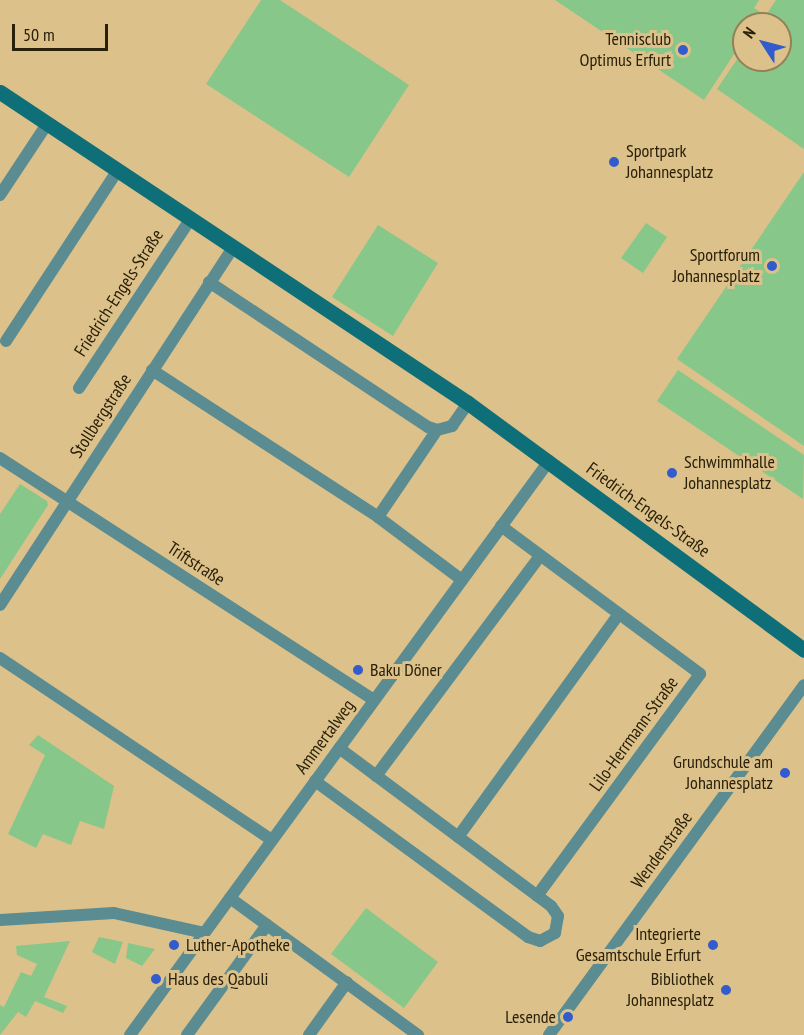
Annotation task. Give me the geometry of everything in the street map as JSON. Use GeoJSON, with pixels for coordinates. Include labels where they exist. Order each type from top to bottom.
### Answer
{"type":"FeatureCollection","features":[{"type":"Feature","properties":{"kind":"street","name":"Friedrich-Engels-Straße"},"geometry":{"type":"LineString","coordinates":[[0,92],[468,403],[804,651]]}},
{"type":"Feature","properties":{"kind":"street"},"geometry":{"type":"LineString","coordinates":[[0,195],[47,124]]}},
{"type":"Feature","properties":{"kind":"street"},"geometry":{"type":"LineString","coordinates":[[6,341],[118,170]]}},
{"type":"Feature","properties":{"kind":"street","name":"Friedrich-Engels-Straße"},"geometry":{"type":"LineString","coordinates":[[79,388],[191,218]]}},
{"type":"Feature","properties":{"kind":"street","name":"Stollbergstraße"},"geometry":{"type":"LineString","coordinates":[[0,605],[233,247]]}},
{"type":"Feature","properties":{"kind":"street"},"geometry":{"type":"LineString","coordinates":[[209,282],[437,430]]}},
{"type":"Feature","properties":{"kind":"street"},"geometry":{"type":"LineString","coordinates":[[152,370],[378,517],[462,580]]}},
{"type":"Feature","properties":{"kind":"street"},"geometry":{"type":"LineString","coordinates":[[378,517],[437,430],[452,426],[468,403]]}},
{"type":"Feature","properties":{"kind":"street","name":"Triftstraße"},"geometry":{"type":"LineString","coordinates":[[0,458],[374,700]]}},
{"type":"Feature","properties":{"kind":"street","name":"Ammertalweg"},"geometry":{"type":"LineString","coordinates":[[130,1035],[549,461]]}},
{"type":"Feature","properties":{"kind":"street","name":"Lilo-Herrmann-Straße"},"geometry":{"type":"LineString","coordinates":[[501,526],[700,674],[537,896]]}},
{"type":"Feature","properties":{"kind":"street"},"geometry":{"type":"LineString","coordinates":[[376,776],[540,556]]}},
{"type":"Feature","properties":{"kind":"street"},"geometry":{"type":"LineString","coordinates":[[458,837],[619,614]]}},
{"type":"Feature","properties":{"kind":"street"},"geometry":{"type":"LineString","coordinates":[[0,658],[272,840]]}},
{"type":"Feature","properties":{"kind":"street","name":"Wendenstraße"},"geometry":{"type":"LineString","coordinates":[[549,1035],[804,685]]}},
{"type":"Feature","properties":{"kind":"street"},"geometry":{"type":"LineString","coordinates":[[315,781],[528,937],[540,941],[555,933],[559,922],[556,910],[339,748]]}},
{"type":"Feature","properties":{"kind":"street"},"geometry":{"type":"LineString","coordinates":[[230,898],[418,1035]]}},
{"type":"Feature","properties":{"kind":"street"},"geometry":{"type":"LineString","coordinates":[[0,920],[114,913],[204,933]]}},
{"type":"Feature","properties":{"kind":"street"},"geometry":{"type":"LineString","coordinates":[[187,1035],[267,925]]}},
{"type":"Feature","properties":{"kind":"street"},"geometry":{"type":"LineString","coordinates":[[309,1035],[347,982]]}},
{"type":"Feature","properties":{"kind":"green space"},"geometry":{"type":"Polygon","coordinates":[[[261,0],[280,0],[409,85],[349,177],[206,84],[261,0]]]}},
{"type":"Feature","properties":{"kind":"green space","name":"Tennisclub Optimus Erfurt"},"geometry":{"type":"Polygon","coordinates":[[[555,0],[759,0],[754,8],[760,12],[732,12],[732,57],[704,100],[555,0]]]}},
{"type":"Feature","properties":{"kind":"green space"},"geometry":{"type":"Polygon","coordinates":[[[776,0],[804,0],[804,149],[717,89],[732,67],[732,72],[792,72],[792,12],[768,12],[776,0]]]}},
{"type":"Feature","properties":{"kind":"green space","name":"Sportforum Johannesplatz"},"geometry":{"type":"Polygon","coordinates":[[[804,172],[804,446],[677,359],[804,172]]]}},
{"type":"Feature","properties":{"kind":"green space"},"geometry":{"type":"Polygon","coordinates":[[[646,223],[667,237],[643,273],[621,258],[646,223]]]}},
{"type":"Feature","properties":{"kind":"green space"},"geometry":{"type":"Polygon","coordinates":[[[378,225],[438,263],[393,336],[332,297],[378,225]]]}},
{"type":"Feature","properties":{"kind":"green space"},"geometry":{"type":"Polygon","coordinates":[[[678,370],[804,455],[803,499],[657,401],[678,370]]]}},
{"type":"Feature","properties":{"kind":"green space"},"geometry":{"type":"Polygon","coordinates":[[[20,484],[47,501],[48,505],[0,579],[0,514],[20,484]]]}},
{"type":"Feature","properties":{"kind":"green space"},"geometry":{"type":"Polygon","coordinates":[[[38,735],[114,786],[104,829],[80,821],[71,845],[43,834],[36,848],[8,834],[45,755],[29,745],[38,735]]]}},
{"type":"Feature","properties":{"kind":"green space"},"geometry":{"type":"Polygon","coordinates":[[[366,908],[438,962],[404,1008],[331,954],[366,908]]]}},
{"type":"Feature","properties":{"kind":"green space"},"geometry":{"type":"Polygon","coordinates":[[[99,937],[123,942],[115,964],[92,952],[99,937]]]}},
{"type":"Feature","properties":{"kind":"green space"},"geometry":{"type":"Polygon","coordinates":[[[70,941],[44,997],[67,1006],[63,1013],[35,1001],[26,1017],[18,1012],[0,1035],[0,1005],[4,1007],[21,972],[31,976],[37,964],[17,955],[16,946],[70,941]]]}},
{"type":"Feature","properties":{"kind":"green space"},"geometry":{"type":"Polygon","coordinates":[[[128,943],[155,949],[142,966],[126,958],[128,943]]]}},
{"type":"Feature","properties":{"kind":"place","name":"Tennisclub Optimus Erfurt"},"geometry":{"type":"Point","coordinates":[683,50]}},
{"type":"Feature","properties":{"kind":"place","name":"Sportpark Johannesplatz"},"geometry":{"type":"Point","coordinates":[614,162]}},
{"type":"Feature","properties":{"kind":"place","name":"Sportforum Johannesplatz"},"geometry":{"type":"Point","coordinates":[772,266]}},
{"type":"Feature","properties":{"kind":"place","name":"Schwimmhalle Johannesplatz"},"geometry":{"type":"Point","coordinates":[672,473]}},
{"type":"Feature","properties":{"kind":"place","name":"Baku Döner"},"geometry":{"type":"Point","coordinates":[358,670]}},
{"type":"Feature","properties":{"kind":"place","name":"Grundschule am Johannesplatz"},"geometry":{"type":"Point","coordinates":[785,773]}},
{"type":"Feature","properties":{"kind":"place","name":"Luther-Apotheke"},"geometry":{"type":"Point","coordinates":[174,945]}},
{"type":"Feature","properties":{"kind":"place","name":"Integrierte Gesamtschule Erfurt"},"geometry":{"type":"Point","coordinates":[713,945]}},
{"type":"Feature","properties":{"kind":"place","name":"Haus des Qabuli"},"geometry":{"type":"Point","coordinates":[156,979]}},
{"type":"Feature","properties":{"kind":"place","name":"Bibliothek Johannesplatz"},"geometry":{"type":"Point","coordinates":[726,990]}},
{"type":"Feature","properties":{"kind":"place","name":"Lesende"},"geometry":{"type":"Point","coordinates":[568,1017]}}]}
